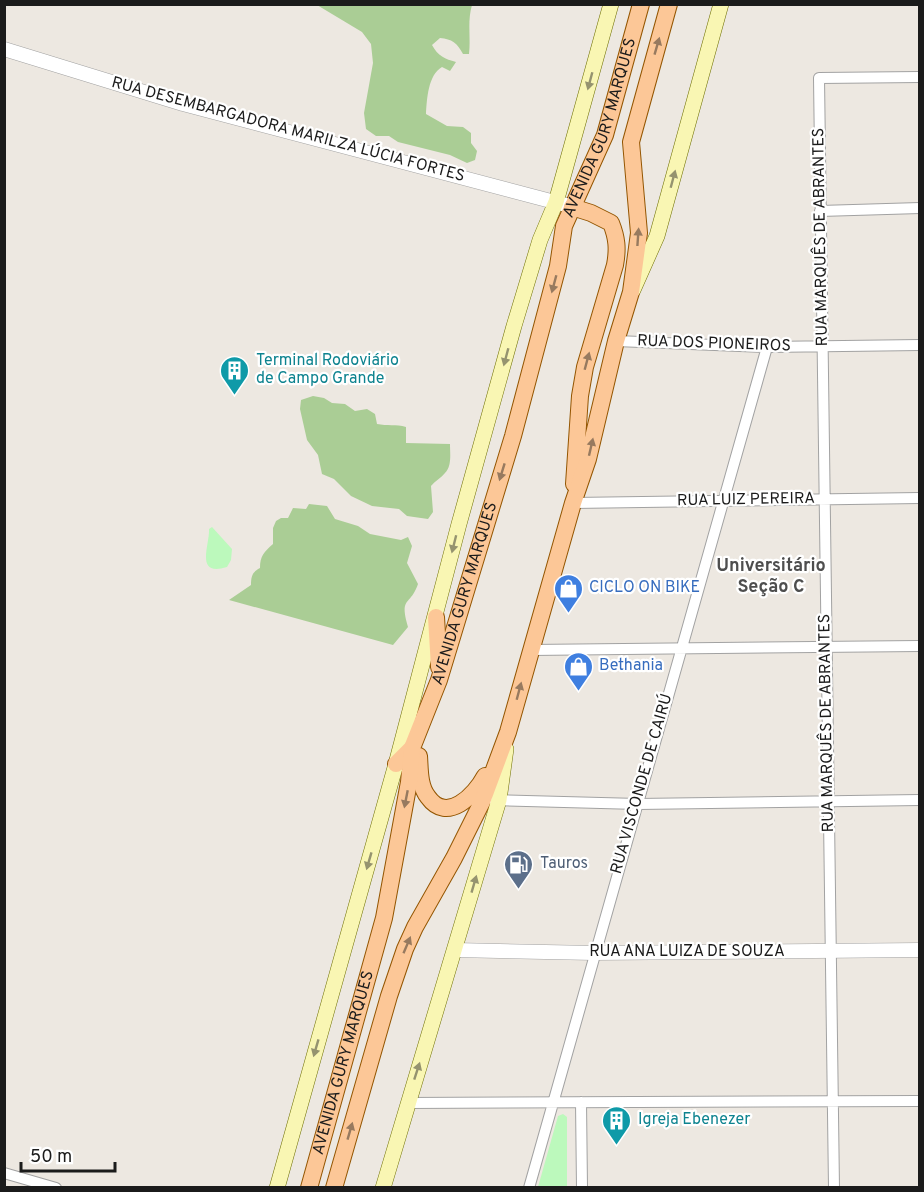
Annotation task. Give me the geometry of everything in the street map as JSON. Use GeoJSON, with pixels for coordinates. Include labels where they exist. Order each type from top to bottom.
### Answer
{"type":"FeatureCollection","features":[{"type":"Feature","properties":{"kind":"main road","name":"AVENIDA GURY MARQUES"},"geometry":{"type":"LineString","coordinates":[[309,1188],[384,918],[409,782],[412,748],[439,680],[513,436],[558,266],[564,226],[564,205],[611,4]]}},
{"type":"Feature","properties":{"kind":"main road","name":"AVENIDA GURY MARQUES"},"geometry":{"type":"LineString","coordinates":[[277,1188],[396,764],[459,524],[540,240],[564,205],[605,135],[641,4]]}},
{"type":"Feature","properties":{"kind":"main road","name":"AVENIDA GURY MARQUES"},"geometry":{"type":"LineString","coordinates":[[631,292],[639,232],[631,142],[669,4]]}},
{"type":"Feature","properties":{"kind":"main road","name":"AVENIDA GURY MARQUES"},"geometry":{"type":"LineString","coordinates":[[383,1188],[455,950],[508,732],[573,503],[588,459],[616,341],[631,292],[657,236],[721,4]]}},
{"type":"Feature","properties":{"kind":"main road"},"geometry":{"type":"LineString","coordinates":[[564,205],[591,213],[611,223],[616,235],[618,250],[585,367],[580,396],[573,503]]}},
{"type":"Feature","properties":{"kind":"main road"},"geometry":{"type":"LineString","coordinates":[[436,617],[439,680]]}},
{"type":"Feature","properties":{"kind":"main road"},"geometry":{"type":"LineString","coordinates":[[420,725],[421,783],[427,796],[435,805],[447,808],[457,807],[480,786],[508,732]]}},
{"type":"Feature","properties":{"kind":"main road"},"geometry":{"type":"LineString","coordinates":[[396,764],[412,748]]}},
{"type":"Feature","properties":{"kind":"main road","name":"AVENIDA GURY MARQUES"},"geometry":{"type":"LineString","coordinates":[[334,1188],[389,996],[405,949],[491,801]]}},
{"type":"Feature","properties":{"kind":"street","name":"RUA DESEMBARGADORA MARILZA LÚCIA FORTES"},"geometry":{"type":"LineString","coordinates":[[4,49],[183,104],[564,205]]}},
{"type":"Feature","properties":{"kind":"street","name":"RUA MARQUÊS DE ABRANTES"},"geometry":{"type":"LineString","coordinates":[[834,1188],[819,78],[920,77]]}},
{"type":"Feature","properties":{"kind":"street"},"geometry":{"type":"LineString","coordinates":[[820,211],[920,208]]}},
{"type":"Feature","properties":{"kind":"street","name":"RUA DOS PIONEIROS"},"geometry":{"type":"LineString","coordinates":[[616,341],[767,347],[920,345]]}},
{"type":"Feature","properties":{"kind":"street","name":"RUA VISCONDE DE CAIRÚ"},"geometry":{"type":"LineString","coordinates":[[529,1188],[767,347]]}},
{"type":"Feature","properties":{"kind":"street","name":"RUA LUIZ PEREIRA"},"geometry":{"type":"LineString","coordinates":[[573,503],[920,498]]}},
{"type":"Feature","properties":{"kind":"street"},"geometry":{"type":"LineString","coordinates":[[530,650],[920,646]]}},
{"type":"Feature","properties":{"kind":"street"},"geometry":{"type":"LineString","coordinates":[[457,807],[491,801],[638,804],[920,800]]}},
{"type":"Feature","properties":{"kind":"street","name":"RUA ANA LUIZA DE SOUZA"},"geometry":{"type":"LineString","coordinates":[[455,950],[594,953],[920,950]]}},
{"type":"Feature","properties":{"kind":"street"},"geometry":{"type":"LineString","coordinates":[[407,1103],[920,1101]]}},
{"type":"Feature","properties":{"kind":"street"},"geometry":{"type":"LineString","coordinates":[[581,1102],[582,1188]]}},
{"type":"Feature","properties":{"kind":"street"},"geometry":{"type":"LineString","coordinates":[[4,1173],[56,1188]]}},
{"type":"Feature","properties":{"kind":"green space"},"geometry":{"type":"Polygon","coordinates":[[[317,5],[472,5],[469,54],[463,54],[456,44],[448,39],[440,38],[432,45],[442,56],[456,62],[450,71],[442,67],[431,81],[426,114],[447,126],[463,127],[471,133],[471,143],[477,151],[475,160],[467,163],[450,155],[398,142],[389,136],[376,136],[366,129],[364,113],[373,63],[371,44],[362,32],[317,5]]]}},
{"type":"Feature","properties":{"kind":"green space"},"geometry":{"type":"Polygon","coordinates":[[[313,396],[324,398],[332,403],[345,404],[355,411],[367,409],[375,414],[377,424],[406,427],[406,443],[450,444],[449,467],[431,486],[433,512],[428,519],[407,516],[399,509],[372,506],[351,496],[334,479],[322,474],[318,455],[307,440],[300,409],[301,400],[313,396]]]}},
{"type":"Feature","properties":{"kind":"green space"},"geometry":{"type":"Polygon","coordinates":[[[309,504],[327,506],[335,519],[358,526],[370,534],[401,540],[408,537],[412,546],[407,563],[418,584],[405,606],[408,627],[393,645],[229,600],[251,585],[252,575],[260,568],[263,554],[273,544],[273,528],[276,521],[288,518],[293,508],[306,509],[309,504]]]}},
{"type":"Feature","properties":{"kind":"green space"},"geometry":{"type":"Polygon","coordinates":[[[212,527],[232,549],[231,560],[227,567],[210,568],[207,564],[209,529],[212,527]]]}},
{"type":"Feature","properties":{"kind":"green space"},"geometry":{"type":"Polygon","coordinates":[[[563,1114],[567,1117],[567,1187],[538,1187],[558,1116],[563,1114]]]}},
{"type":"Feature","properties":{"kind":"place","name":"Terminal Rodoviário de Campo Grande"},"geometry":{"type":"Point","coordinates":[235,396]}},
{"type":"Feature","properties":{"kind":"place","name":"CICLO ON BIKE"},"geometry":{"type":"Point","coordinates":[568,614]}},
{"type":"Feature","properties":{"kind":"place","name":"Bethania"},"geometry":{"type":"Point","coordinates":[578,692]}},
{"type":"Feature","properties":{"kind":"place","name":"Tauros"},"geometry":{"type":"Point","coordinates":[519,890]}},
{"type":"Feature","properties":{"kind":"place","name":"Igreja Ebenezer"},"geometry":{"type":"Point","coordinates":[617,1146]}},
{"type":"Feature","properties":{"kind":"district","name":"Universitário Seção C"},"geometry":{"type":"Point","coordinates":[771,576]}}]}
